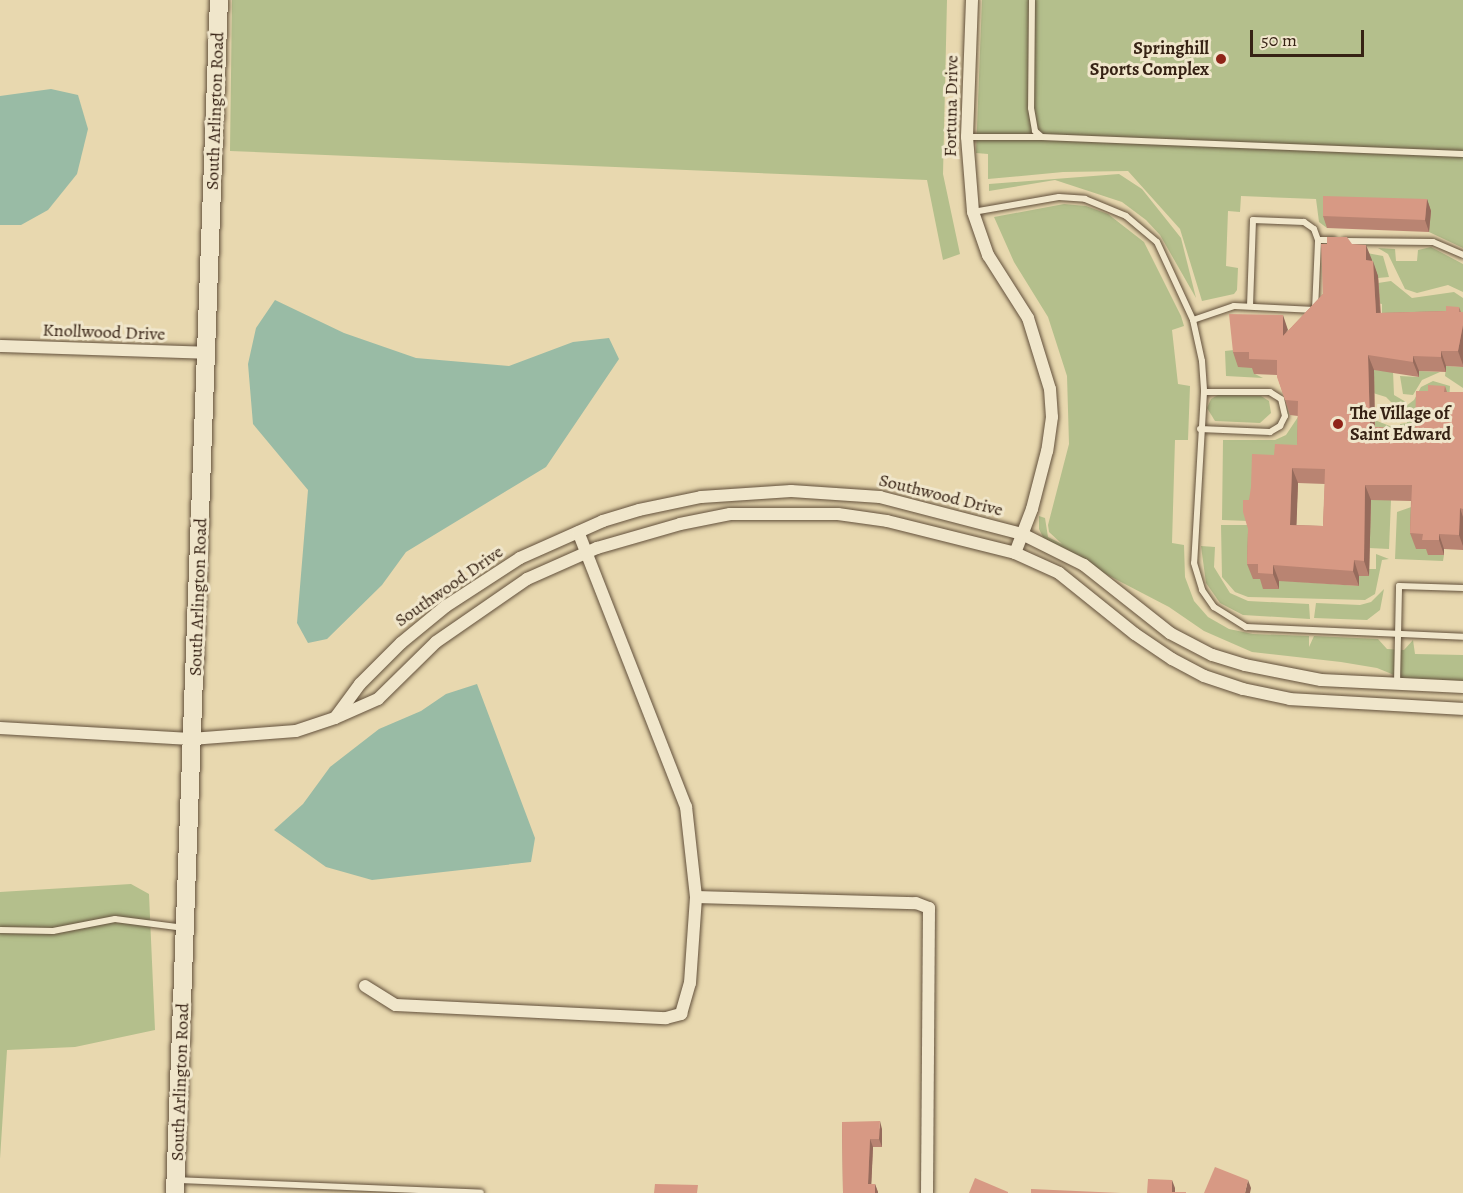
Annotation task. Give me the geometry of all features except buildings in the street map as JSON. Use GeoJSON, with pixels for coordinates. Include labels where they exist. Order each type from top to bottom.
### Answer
{"type":"FeatureCollection","features":[{"type":"Feature","properties":{"kind":"main road","name":"South Arlington Road"},"geometry":{"type":"LineString","coordinates":[[176,1187],[219,0]]}},
{"type":"Feature","properties":{"kind":"street","name":"Fortuna Drive"},"geometry":{"type":"LineString","coordinates":[[972,0],[967,137],[973,212],[988,255],[1028,318],[1050,389],[1052,417],[1047,451],[1015,553]]}},
{"type":"Feature","properties":{"kind":"street","name":"Knollwood Drive"},"geometry":{"type":"LineString","coordinates":[[0,346],[207,353]]}},
{"type":"Feature","properties":{"kind":"street","name":"Southwood Drive"},"geometry":{"type":"LineString","coordinates":[[335,718],[360,684],[446,606],[520,558],[578,532],[639,510],[701,497],[791,490],[880,497],[1022,534],[1084,566],[1170,633],[1212,655],[1288,676],[1463,687]]}},
{"type":"Feature","properties":{"kind":"street"},"geometry":{"type":"LineString","coordinates":[[0,728],[191,739],[296,732],[378,699],[436,642],[527,579],[587,553],[680,524],[730,514],[838,514],[877,519],[1015,553],[1059,573],[1135,634],[1204,676],[1290,699],[1463,709]]}},
{"type":"Feature","properties":{"kind":"street"},"geometry":{"type":"LineString","coordinates":[[365,986],[396,1005],[666,1018],[681,1014],[690,983],[696,897],[686,807],[578,532]]}},
{"type":"Feature","properties":{"kind":"street"},"geometry":{"type":"LineString","coordinates":[[696,897],[916,903],[929,908],[930,1096],[927,1193]]}},
{"type":"Feature","properties":{"kind":"lane"},"geometry":{"type":"LineString","coordinates":[[1032,0],[1031,108],[1035,131],[1042,137]]}},
{"type":"Feature","properties":{"kind":"lane"},"geometry":{"type":"LineString","coordinates":[[967,137],[1042,137],[1463,154]]}},
{"type":"Feature","properties":{"kind":"lane"},"geometry":{"type":"LineString","coordinates":[[973,212],[1059,197],[1108,206],[1156,242],[1193,320],[1204,392],[1200,429],[1194,563],[1202,590],[1214,607],[1246,627],[1463,637]]}},
{"type":"Feature","properties":{"kind":"lane"},"geometry":{"type":"LineString","coordinates":[[1193,320],[1228,307],[1315,310],[1318,240],[1314,229],[1304,222],[1253,220],[1250,306]]}},
{"type":"Feature","properties":{"kind":"lane"},"geometry":{"type":"LineString","coordinates":[[1318,240],[1433,242],[1463,255]]}},
{"type":"Feature","properties":{"kind":"lane"},"geometry":{"type":"LineString","coordinates":[[1200,429],[1270,432],[1281,426],[1285,416],[1281,399],[1270,392],[1204,392]]}},
{"type":"Feature","properties":{"kind":"lane"},"geometry":{"type":"LineString","coordinates":[[1397,684],[1399,586],[1463,588]]}},
{"type":"Feature","properties":{"kind":"lane"},"geometry":{"type":"LineString","coordinates":[[0,930],[53,931],[115,920],[186,928]]}},
{"type":"Feature","properties":{"kind":"lane"},"geometry":{"type":"LineString","coordinates":[[176,1187],[481,1193]]}},
{"type":"Feature","properties":{"kind":"shaded area"},"geometry":{"type":"Polygon","coordinates":[[[232,0],[947,0],[943,174],[960,254],[943,260],[927,180],[230,151],[232,0]]]}},
{"type":"Feature","properties":{"kind":"shaded area","name":"Springhill Sports Complex"},"geometry":{"type":"Polygon","coordinates":[[[982,0],[1463,0],[1463,248],[1429,232],[1430,211],[1327,228],[1319,222],[1316,199],[1241,196],[1240,212],[1228,211],[1226,266],[1238,268],[1237,290],[1234,294],[1202,301],[1180,229],[1128,171],[1063,172],[988,179],[988,154],[976,153],[982,0]]]}},
{"type":"Feature","properties":{"kind":"shaded area"},"geometry":{"type":"Polygon","coordinates":[[[51,89],[78,95],[88,129],[77,174],[48,210],[21,225],[0,225],[0,96],[51,89]]]}},
{"type":"Feature","properties":{"kind":"shaded area"},"geometry":{"type":"Polygon","coordinates":[[[1119,174],[1142,189],[1181,238],[1196,298],[1160,235],[1146,220],[1122,202],[1055,180],[989,191],[989,184],[1119,174]]]}},
{"type":"Feature","properties":{"kind":"shaded area"},"geometry":{"type":"Polygon","coordinates":[[[1064,204],[1086,206],[1108,214],[1144,242],[1181,316],[1184,326],[1172,330],[1178,384],[1190,386],[1188,440],[1175,440],[1172,543],[1184,545],[1185,577],[1194,601],[1208,617],[1229,629],[1253,634],[1309,636],[1309,647],[1314,636],[1378,639],[1387,649],[1404,650],[1413,640],[1415,654],[1463,655],[1463,686],[1404,679],[1377,668],[1341,662],[1252,652],[1204,631],[1169,607],[1046,543],[1039,529],[1039,516],[1045,518],[1048,537],[1062,544],[1049,532],[1048,525],[1069,444],[1067,376],[1048,317],[1014,262],[994,217],[1064,204]]]}},
{"type":"Feature","properties":{"kind":"shaded area"},"geometry":{"type":"Polygon","coordinates":[[[1431,247],[1463,264],[1463,292],[1448,285],[1417,293],[1405,289],[1388,254],[1378,248],[1395,249],[1396,261],[1417,261],[1418,250],[1431,247]]]}},
{"type":"Feature","properties":{"kind":"shaded area"},"geometry":{"type":"Polygon","coordinates":[[[1356,251],[1383,256],[1389,277],[1378,278],[1356,251]]]}},
{"type":"Feature","properties":{"kind":"shaded area"},"geometry":{"type":"Polygon","coordinates":[[[1391,281],[1412,298],[1454,292],[1463,298],[1463,322],[1382,315],[1382,304],[1377,303],[1378,283],[1391,281]]]}},
{"type":"Feature","properties":{"kind":"shaded area"},"geometry":{"type":"Polygon","coordinates":[[[275,300],[344,333],[416,358],[509,366],[573,342],[609,338],[619,359],[546,467],[406,552],[382,585],[327,639],[308,643],[297,623],[308,490],[253,424],[248,364],[256,328],[275,300]]]}},
{"type":"Feature","properties":{"kind":"shaded area"},"geometry":{"type":"Polygon","coordinates":[[[1234,350],[1255,368],[1255,374],[1263,378],[1226,376],[1225,351],[1234,350]]]}},
{"type":"Feature","properties":{"kind":"shaded area"},"geometry":{"type":"Polygon","coordinates":[[[1446,366],[1463,367],[1463,388],[1445,376],[1446,366]]]}},
{"type":"Feature","properties":{"kind":"shaded area"},"geometry":{"type":"Polygon","coordinates":[[[1374,370],[1393,371],[1394,395],[1406,402],[1396,407],[1386,397],[1373,393],[1374,370]]]}},
{"type":"Feature","properties":{"kind":"shaded area"},"geometry":{"type":"Polygon","coordinates":[[[1419,371],[1440,372],[1422,380],[1413,395],[1403,394],[1400,376],[1418,377],[1419,371]]]}},
{"type":"Feature","properties":{"kind":"shaded area"},"geometry":{"type":"Polygon","coordinates":[[[1433,381],[1450,386],[1449,401],[1421,428],[1372,442],[1372,419],[1400,430],[1400,424],[1407,423],[1406,417],[1400,417],[1398,412],[1414,400],[1421,387],[1433,381]]]}},
{"type":"Feature","properties":{"kind":"shaded area"},"geometry":{"type":"Polygon","coordinates":[[[1218,395],[1261,396],[1269,401],[1271,413],[1260,423],[1215,421],[1207,408],[1211,399],[1218,395]]]}},
{"type":"Feature","properties":{"kind":"shaded area"},"geometry":{"type":"Polygon","coordinates":[[[1298,417],[1303,447],[1249,521],[1222,520],[1223,440],[1275,440],[1286,435],[1298,417]]]}},
{"type":"Feature","properties":{"kind":"shaded area"},"geometry":{"type":"Polygon","coordinates":[[[1371,496],[1391,500],[1389,549],[1369,548],[1371,496]]]}},
{"type":"Feature","properties":{"kind":"shaded area"},"geometry":{"type":"Polygon","coordinates":[[[1417,505],[1428,549],[1444,555],[1443,561],[1395,559],[1397,512],[1417,505]]]}},
{"type":"Feature","properties":{"kind":"shaded area"},"geometry":{"type":"Polygon","coordinates":[[[1221,525],[1249,525],[1264,579],[1358,586],[1359,576],[1369,576],[1369,569],[1376,569],[1376,554],[1389,559],[1382,560],[1375,594],[1365,600],[1248,597],[1235,592],[1222,577],[1221,525]]]}},
{"type":"Feature","properties":{"kind":"shaded area"},"geometry":{"type":"Polygon","coordinates":[[[1201,546],[1215,547],[1214,567],[1230,593],[1248,601],[1309,604],[1310,619],[1243,615],[1220,603],[1206,583],[1201,546]]]}},
{"type":"Feature","properties":{"kind":"shaded area"},"geometry":{"type":"Polygon","coordinates":[[[1384,589],[1380,610],[1367,620],[1314,618],[1316,603],[1360,605],[1371,602],[1384,589]]]}},
{"type":"Feature","properties":{"kind":"shaded area"},"geometry":{"type":"Polygon","coordinates":[[[477,684],[535,838],[531,862],[372,880],[326,867],[274,830],[303,804],[330,767],[379,729],[421,711],[446,694],[477,684]]]}},
{"type":"Feature","properties":{"kind":"shaded area"},"geometry":{"type":"Polygon","coordinates":[[[131,884],[149,894],[155,1030],[75,1047],[7,1050],[0,1159],[0,892],[131,884]]]}},
{"type":"Feature","properties":{"kind":"place","name":"Springhill Sports Complex"},"geometry":{"type":"Point","coordinates":[1221,59]}},
{"type":"Feature","properties":{"kind":"place","name":"The Village of Saint Edward"},"geometry":{"type":"Point","coordinates":[1338,424]}}]}
